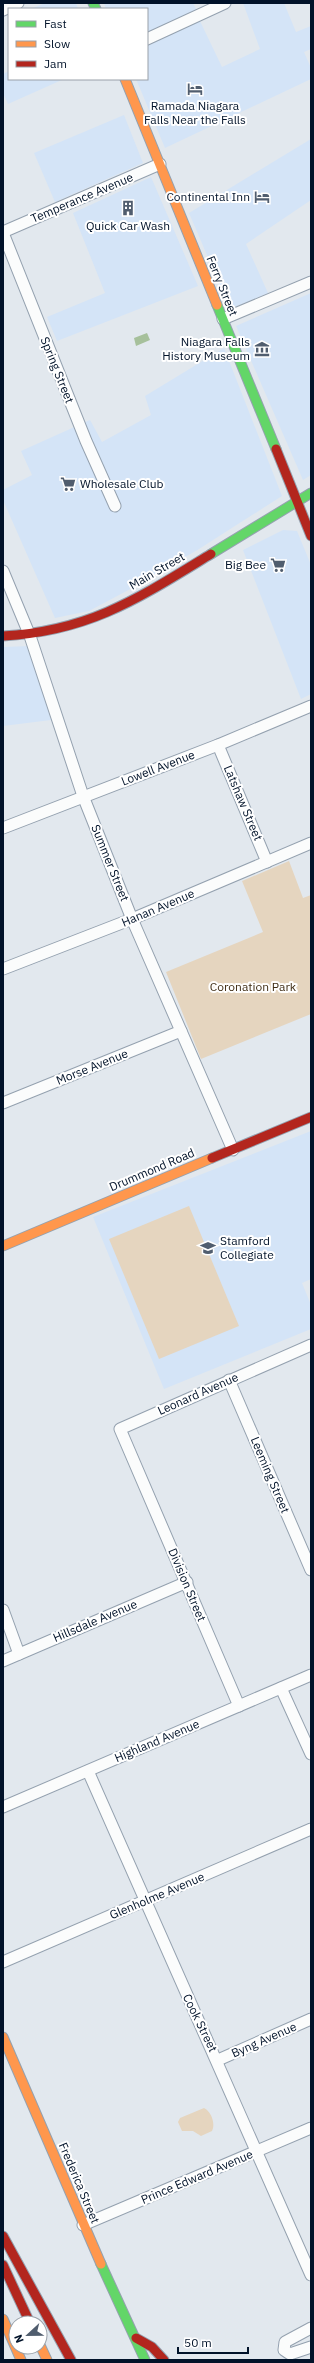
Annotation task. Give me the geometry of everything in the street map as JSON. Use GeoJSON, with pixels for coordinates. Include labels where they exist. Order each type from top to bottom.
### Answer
{"type":"FeatureCollection","features":[{"type":"Feature","properties":{"kind":"main road","name":"Ferry Street"},"geometry":{"type":"LineString","coordinates":[[125,80],[311,536]]}},
{"type":"Feature","properties":{"kind":"main road","name":"Main Street"},"geometry":{"type":"LineString","coordinates":[[3,636],[30,636],[78,626],[98,618],[311,493]]}},
{"type":"Feature","properties":{"kind":"main road","name":"Drummond Road"},"geometry":{"type":"LineString","coordinates":[[3,1246],[311,1117]]}},
{"type":"Feature","properties":{"kind":"main road","name":"Frederica Street"},"geometry":{"type":"LineString","coordinates":[[3,2036],[83,2225],[145,2360]]}},
{"type":"Feature","properties":{"kind":"main road"},"geometry":{"type":"LineString","coordinates":[[3,2236],[71,2360]]}},
{"type":"Feature","properties":{"kind":"main road"},"geometry":{"type":"LineString","coordinates":[[3,2265],[26,2315]]}},
{"type":"Feature","properties":{"kind":"main road"},"geometry":{"type":"LineString","coordinates":[[3,2319],[21,2360]]}},
{"type":"Feature","properties":{"kind":"main road"},"geometry":{"type":"LineString","coordinates":[[136,2338],[152,2347],[164,2360]]}},
{"type":"Feature","properties":{"kind":"street"},"geometry":{"type":"LineString","coordinates":[[3,10],[18,3]]}},
{"type":"Feature","properties":{"kind":"street"},"geometry":{"type":"LineString","coordinates":[[148,39],[225,3]]}},
{"type":"Feature","properties":{"kind":"street","name":"Temperance Avenue"},"geometry":{"type":"LineString","coordinates":[[3,232],[160,164]]}},
{"type":"Feature","properties":{"kind":"street","name":"Spring Street"},"geometry":{"type":"LineString","coordinates":[[3,232],[86,441],[115,506]]}},
{"type":"Feature","properties":{"kind":"street"},"geometry":{"type":"LineString","coordinates":[[223,319],[311,282]]}},
{"type":"Feature","properties":{"kind":"street","name":"Summer Street"},"geometry":{"type":"LineString","coordinates":[[3,571],[30,636],[83,796],[132,919],[233,1150]]}},
{"type":"Feature","properties":{"kind":"street","name":"Lowell Avenue"},"geometry":{"type":"LineString","coordinates":[[3,828],[218,745],[311,706]]}},
{"type":"Feature","properties":{"kind":"street","name":"Latshaw Street"},"geometry":{"type":"LineString","coordinates":[[218,745],[268,862]]}},
{"type":"Feature","properties":{"kind":"street","name":"Hanan Avenue"},"geometry":{"type":"LineString","coordinates":[[3,969],[132,919],[311,843]]}},
{"type":"Feature","properties":{"kind":"street","name":"Morse Avenue"},"geometry":{"type":"LineString","coordinates":[[3,1103],[181,1030]]}},
{"type":"Feature","properties":{"kind":"street","name":"Leonard Avenue"},"geometry":{"type":"LineString","coordinates":[[134,1464],[120,1429],[311,1345]]}},
{"type":"Feature","properties":{"kind":"street","name":"Leeming Street"},"geometry":{"type":"LineString","coordinates":[[229,1380],[311,1570]]}},
{"type":"Feature","properties":{"kind":"street","name":"Division Street"},"geometry":{"type":"LineString","coordinates":[[134,1464],[187,1582],[239,1706]]}},
{"type":"Feature","properties":{"kind":"street","name":"Hillsdale Avenue"},"geometry":{"type":"LineString","coordinates":[[3,1661],[187,1582]]}},
{"type":"Feature","properties":{"kind":"street"},"geometry":{"type":"LineString","coordinates":[[3,1610],[19,1654]]}},
{"type":"Feature","properties":{"kind":"street","name":"Highland Avenue"},"geometry":{"type":"LineString","coordinates":[[3,1807],[311,1675]]}},
{"type":"Feature","properties":{"kind":"street"},"geometry":{"type":"LineString","coordinates":[[281,1688],[311,1754]]}},
{"type":"Feature","properties":{"kind":"street","name":"Cook Street"},"geometry":{"type":"LineString","coordinates":[[88,1771],[193,2012],[218,2060],[311,2275]]}},
{"type":"Feature","properties":{"kind":"street","name":"Glenholme Avenue"},"geometry":{"type":"LineString","coordinates":[[3,1962],[311,1829]]}},
{"type":"Feature","properties":{"kind":"street","name":"Byng Avenue"},"geometry":{"type":"LineString","coordinates":[[218,2060],[311,2019]]}},
{"type":"Feature","properties":{"kind":"street","name":"Prince Edward Avenue"},"geometry":{"type":"LineString","coordinates":[[83,2225],[311,2128]]}},
{"type":"Feature","properties":{"kind":"street"},"geometry":{"type":"LineString","coordinates":[[311,2328],[285,2342],[284,2350],[290,2354],[311,2347]]}},
{"type":"Feature","properties":{"kind":"shaded area"},"geometry":{"type":"Polygon","coordinates":[[[45,3],[76,3],[78,8],[33,8],[45,3]]]}},
{"type":"Feature","properties":{"kind":"shaded area"},"geometry":{"type":"Polygon","coordinates":[[[104,3],[193,3],[197,11],[148,36],[148,8],[106,8],[104,3]]]}},
{"type":"Feature","properties":{"kind":"shaded area"},"geometry":{"type":"Polygon","coordinates":[[[243,3],[284,3],[296,32],[311,26],[311,49],[304,52],[311,68],[311,79],[165,148],[136,80],[148,80],[148,45],[199,19],[222,67],[260,49],[243,3]]]}},
{"type":"Feature","properties":{"kind":"shaded area"},"geometry":{"type":"Polygon","coordinates":[[[8,72],[8,80],[62,80],[8,104],[3,93],[3,74],[8,72]]]}},
{"type":"Feature","properties":{"kind":"shaded area"},"geometry":{"type":"Polygon","coordinates":[[[124,115],[143,163],[55,202],[34,153],[124,115]]]}},
{"type":"Feature","properties":{"kind":"shaded area"},"geometry":{"type":"Polygon","coordinates":[[[311,139],[311,200],[246,244],[268,293],[230,309],[189,213],[311,139]]]}},
{"type":"Feature","properties":{"kind":"shaded area"},"geometry":{"type":"Polygon","coordinates":[[[151,177],[198,286],[57,341],[47,317],[105,293],[73,213],[151,177]]]}},
{"type":"Feature","properties":{"kind":"shaded area"},"geometry":{"type":"Polygon","coordinates":[[[311,293],[311,475],[303,480],[236,326],[311,293]]]}},
{"type":"Feature","properties":{"kind":"shaded area"},"geometry":{"type":"Polygon","coordinates":[[[147,333],[150,340],[136,346],[134,338],[147,333]]]}},
{"type":"Feature","properties":{"kind":"shaded area"},"geometry":{"type":"Polygon","coordinates":[[[224,348],[282,496],[199,549],[134,587],[89,611],[55,618],[3,500],[3,490],[32,475],[21,451],[90,420],[102,442],[151,415],[145,396],[224,348]]]}},
{"type":"Feature","properties":{"kind":"shaded area"},"geometry":{"type":"Polygon","coordinates":[[[283,530],[297,531],[311,565],[311,694],[301,699],[243,550],[283,530]]]}},
{"type":"Feature","properties":{"kind":"shaded area"},"geometry":{"type":"Polygon","coordinates":[[[30,646],[51,720],[3,726],[3,647],[30,646]]]}},
{"type":"Feature","properties":{"kind":"shaded area","name":"Stamford Collegiate"},"geometry":{"type":"Polygon","coordinates":[[[311,1131],[311,1279],[302,1283],[311,1305],[311,1329],[164,1389],[93,1217],[311,1131]]]}},
{"type":"Feature","properties":{"kind":"green space","name":"Coronation Park"},"geometry":{"type":"Polygon","coordinates":[[[289,861],[303,898],[311,895],[311,1014],[201,1059],[166,972],[263,932],[242,881],[289,861]]]}},
{"type":"Feature","properties":{"kind":"green space"},"geometry":{"type":"Polygon","coordinates":[[[189,1206],[239,1326],[159,1359],[109,1239],[189,1206]]]}},
{"type":"Feature","properties":{"kind":"green space"},"geometry":{"type":"Polygon","coordinates":[[[204,2108],[209,2112],[212,2118],[212,2131],[201,2136],[193,2131],[182,2131],[178,2122],[180,2118],[204,2108]]]}},
{"type":"Feature","properties":{"kind":"traffic: fast"},"geometry":{"type":"LineString","coordinates":[[93,3],[96,8]]}},
{"type":"Feature","properties":{"kind":"traffic: fast"},"geometry":{"type":"LineString","coordinates":[[217,305],[276,449]]}},
{"type":"Feature","properties":{"kind":"traffic: fast"},"geometry":{"type":"LineString","coordinates":[[211,554],[311,493]]}},
{"type":"Feature","properties":{"kind":"traffic: fast"},"geometry":{"type":"LineString","coordinates":[[101,2264],[145,2360]]}},
{"type":"Feature","properties":{"kind":"traffic: slow"},"geometry":{"type":"LineString","coordinates":[[125,80],[217,305]]}},
{"type":"Feature","properties":{"kind":"traffic: slow"},"geometry":{"type":"LineString","coordinates":[[3,1246],[212,1158]]}},
{"type":"Feature","properties":{"kind":"traffic: slow"},"geometry":{"type":"LineString","coordinates":[[3,2037],[101,2264]]}},
{"type":"Feature","properties":{"kind":"traffic: slow"},"geometry":{"type":"LineString","coordinates":[[3,2319],[21,2360]]}},
{"type":"Feature","properties":{"kind":"traffic: slow"},"geometry":{"type":"LineString","coordinates":[[45,2355],[47,2360]]}},
{"type":"Feature","properties":{"kind":"traffic: jam"},"geometry":{"type":"LineString","coordinates":[[276,449],[311,536]]}},
{"type":"Feature","properties":{"kind":"traffic: jam"},"geometry":{"type":"LineString","coordinates":[[3,636],[34,633],[62,627],[113,610],[160,585],[211,554]]}},
{"type":"Feature","properties":{"kind":"traffic: jam"},"geometry":{"type":"LineString","coordinates":[[212,1158],[311,1117]]}},
{"type":"Feature","properties":{"kind":"traffic: jam"},"geometry":{"type":"LineString","coordinates":[[3,2236],[71,2360]]}},
{"type":"Feature","properties":{"kind":"traffic: jam"},"geometry":{"type":"LineString","coordinates":[[3,2265],[26,2315]]}},
{"type":"Feature","properties":{"kind":"traffic: jam"},"geometry":{"type":"LineString","coordinates":[[136,2338],[152,2347],[164,2360]]}},
{"type":"Feature","properties":{"kind":"place","name":"Ramada Niagara Falls Near the Falls"},"geometry":{"type":"Point","coordinates":[195,89]}},
{"type":"Feature","properties":{"kind":"place","name":"Continental Inn"},"geometry":{"type":"Point","coordinates":[262,197]}},
{"type":"Feature","properties":{"kind":"place","name":"Quick Car Wash"},"geometry":{"type":"Point","coordinates":[128,208]}},
{"type":"Feature","properties":{"kind":"place","name":"Niagara Falls History Museum"},"geometry":{"type":"Point","coordinates":[262,349]}},
{"type":"Feature","properties":{"kind":"place","name":"Wholesale Club"},"geometry":{"type":"Point","coordinates":[68,484]}},
{"type":"Feature","properties":{"kind":"place","name":"Big Bee"},"geometry":{"type":"Point","coordinates":[278,565]}},
{"type":"Feature","properties":{"kind":"place","name":"Stamford Collegiate"},"geometry":{"type":"Point","coordinates":[208,1248]}}]}
